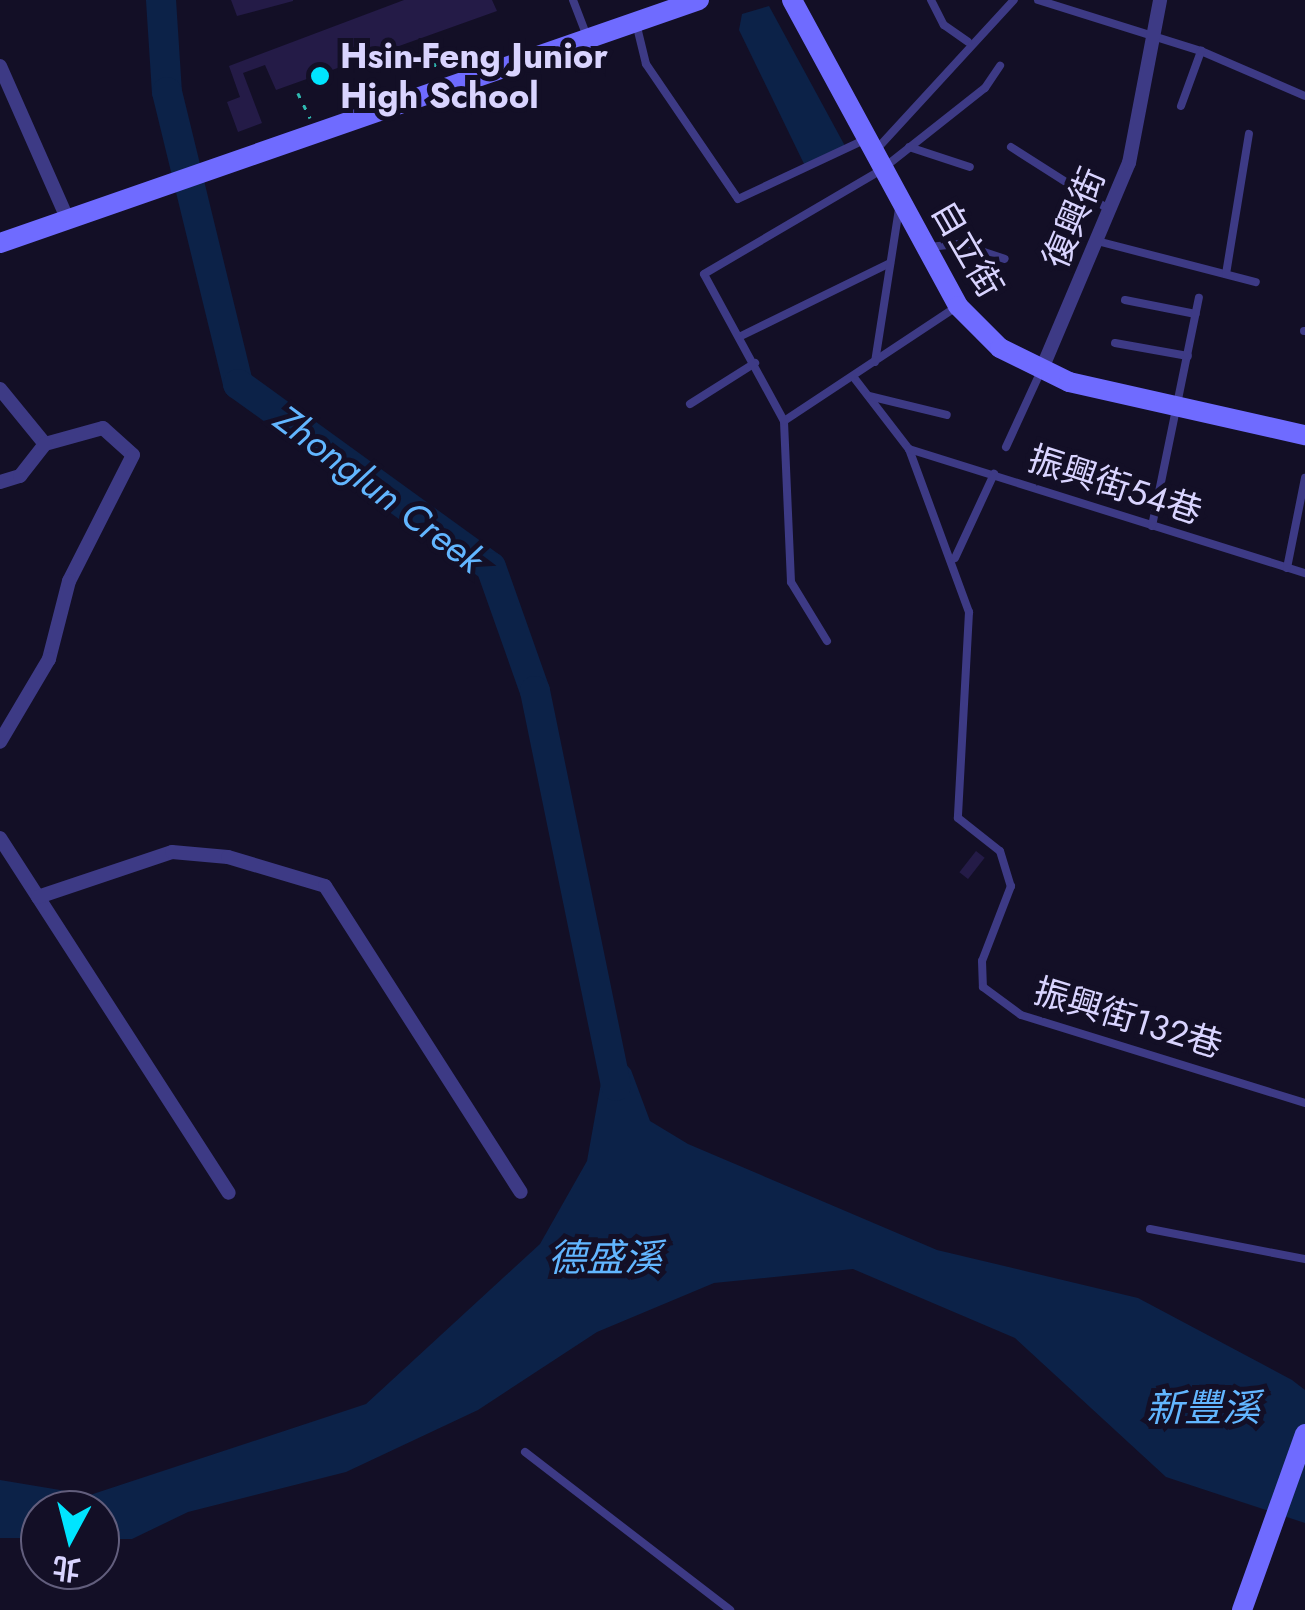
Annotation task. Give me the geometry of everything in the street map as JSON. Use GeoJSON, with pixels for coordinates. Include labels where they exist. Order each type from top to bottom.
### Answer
{"type":"FeatureCollection","features":[{"type":"Feature","properties":{"kind":"street"},"geometry":{"type":"LineString","coordinates":[[0,243],[142,192],[241,166],[699,0]]}},
{"type":"Feature","properties":{"kind":"street","name":"自立街"},"geometry":{"type":"LineString","coordinates":[[792,0],[872,154],[929,247],[958,306],[1041,371],[1178,408],[1305,435]]}},
{"type":"Feature","properties":{"kind":"street","name":"復興街"},"geometry":{"type":"LineString","coordinates":[[1041,371],[1130,164],[1160,0]]}},
{"type":"Feature","properties":{"kind":"street"},"geometry":{"type":"LineString","coordinates":[[0,66],[67,218]]}},
{"type":"Feature","properties":{"kind":"street"},"geometry":{"type":"LineString","coordinates":[[0,390],[45,444]]}},
{"type":"Feature","properties":{"kind":"street"},"geometry":{"type":"LineString","coordinates":[[0,482],[20,476],[45,444],[104,428],[133,454],[68,581],[49,658],[0,742]]}},
{"type":"Feature","properties":{"kind":"street"},"geometry":{"type":"LineString","coordinates":[[0,838],[229,1193]]}},
{"type":"Feature","properties":{"kind":"street"},"geometry":{"type":"LineString","coordinates":[[38,897],[172,852],[228,857],[326,886],[521,1192]]}},
{"type":"Feature","properties":{"kind":"street"},"geometry":{"type":"LineString","coordinates":[[1242,1610],[1249,1581],[1305,1434]]}},
{"type":"Feature","properties":{"kind":"lane"},"geometry":{"type":"LineString","coordinates":[[573,0],[588,40]]}},
{"type":"Feature","properties":{"kind":"lane"},"geometry":{"type":"LineString","coordinates":[[931,0],[944,26],[968,42]]}},
{"type":"Feature","properties":{"kind":"lane"},"geometry":{"type":"LineString","coordinates":[[827,641],[791,582],[784,421],[742,336],[704,274],[872,154],[968,42],[1014,0]]}},
{"type":"Feature","properties":{"kind":"lane"},"geometry":{"type":"LineString","coordinates":[[1038,0],[1201,52],[1305,96]]}},
{"type":"Feature","properties":{"kind":"lane"},"geometry":{"type":"LineString","coordinates":[[636,23],[646,64],[738,199],[872,154],[910,147],[970,167]]}},
{"type":"Feature","properties":{"kind":"lane"},"geometry":{"type":"LineString","coordinates":[[1181,106],[1201,52]]}},
{"type":"Feature","properties":{"kind":"lane"},"geometry":{"type":"LineString","coordinates":[[910,147],[1000,66]]}},
{"type":"Feature","properties":{"kind":"lane"},"geometry":{"type":"LineString","coordinates":[[1226,274],[1249,134]]}},
{"type":"Feature","properties":{"kind":"lane"},"geometry":{"type":"LineString","coordinates":[[1011,147],[1110,210]]}},
{"type":"Feature","properties":{"kind":"lane"},"geometry":{"type":"LineString","coordinates":[[875,362],[901,199]]}},
{"type":"Feature","properties":{"kind":"lane"},"geometry":{"type":"LineString","coordinates":[[1097,241],[1256,282]]}},
{"type":"Feature","properties":{"kind":"lane"},"geometry":{"type":"LineString","coordinates":[[929,247],[960,244],[1005,259]]}},
{"type":"Feature","properties":{"kind":"lane"},"geometry":{"type":"LineString","coordinates":[[742,336],[890,263]]}},
{"type":"Feature","properties":{"kind":"lane"},"geometry":{"type":"LineString","coordinates":[[1152,526],[1199,298]]}},
{"type":"Feature","properties":{"kind":"lane"},"geometry":{"type":"LineString","coordinates":[[1125,300],[1196,314]]}},
{"type":"Feature","properties":{"kind":"lane"},"geometry":{"type":"LineString","coordinates":[[784,421],[855,379],[958,306]]}},
{"type":"Feature","properties":{"kind":"lane"},"geometry":{"type":"LineString","coordinates":[[1116,344],[1188,356]]}},
{"type":"Feature","properties":{"kind":"lane"},"geometry":{"type":"LineString","coordinates":[[690,404],[755,363]]}},
{"type":"Feature","properties":{"kind":"lane","name":"復興街"},"geometry":{"type":"LineString","coordinates":[[1006,447],[1041,371]]}},
{"type":"Feature","properties":{"kind":"lane"},"geometry":{"type":"LineString","coordinates":[[855,379],[909,450],[954,558]]}},
{"type":"Feature","properties":{"kind":"lane"},"geometry":{"type":"LineString","coordinates":[[868,396],[947,415]]}},
{"type":"Feature","properties":{"kind":"lane","name":"振興街54巷"},"geometry":{"type":"LineString","coordinates":[[909,450],[1305,573]]}},
{"type":"Feature","properties":{"kind":"lane"},"geometry":{"type":"LineString","coordinates":[[954,558],[994,474]]}},
{"type":"Feature","properties":{"kind":"lane"},"geometry":{"type":"LineString","coordinates":[[1287,568],[1305,478]]}},
{"type":"Feature","properties":{"kind":"lane","name":"振興街132巷"},"geometry":{"type":"LineString","coordinates":[[954,558],[969,612],[958,818],[1000,851],[1011,886],[982,961],[983,987],[1021,1014],[1305,1103]]}},
{"type":"Feature","properties":{"kind":"lane"},"geometry":{"type":"LineString","coordinates":[[1150,1229],[1305,1259]]}},
{"type":"Feature","properties":{"kind":"lane"},"geometry":{"type":"LineString","coordinates":[[525,1452],[730,1610]]}},
{"type":"Feature","properties":{"kind":"path"},"geometry":{"type":"LineString","coordinates":[[423,38],[447,92]]}},
{"type":"Feature","properties":{"kind":"water"},"geometry":{"type":"Polygon","coordinates":[[[769,6],[845,146],[806,168],[739,30],[742,14],[769,6]]]}},
{"type":"Feature","properties":{"kind":"water"},"geometry":{"type":"Polygon","coordinates":[[[608,1044],[631,1070],[650,1121],[688,1144],[937,1250],[1138,1298],[1305,1390],[1305,1523],[1166,1477],[1015,1338],[853,1269],[714,1283],[597,1332],[478,1410],[346,1472],[188,1512],[132,1539],[120,1539],[120,1490],[105,1490],[366,1404],[540,1244],[587,1161],[608,1044]]]}},
{"type":"Feature","properties":{"kind":"water"},"geometry":{"type":"Polygon","coordinates":[[[0,1480],[60,1490],[20,1490],[20,1538],[0,1538],[0,1480]]]}},
{"type":"Feature","properties":{"kind":"building"},"geometry":{"type":"Polygon","coordinates":[[[231,0],[293,0],[293,1],[237,16],[231,0]]]}},
{"type":"Feature","properties":{"kind":"building"},"geometry":{"type":"Polygon","coordinates":[[[404,0],[492,0],[497,11],[276,90],[265,65],[243,73],[262,123],[238,132],[227,102],[240,97],[229,66],[404,0]]]}},
{"type":"Feature","properties":{"kind":"building"},"geometry":{"type":"Polygon","coordinates":[[[976,851],[985,858],[968,879],[959,872],[976,851]]]}},
{"type":"Feature","properties":{"kind":"waterway","name":"Zhonglun Creek"},"geometry":{"type":"LineString","coordinates":[[161,0],[167,92],[238,384],[491,567],[535,691],[616,1086]]}},
{"type":"Feature","properties":{"kind":"place","name":"Hsin-Feng Junior High School"},"geometry":{"type":"Point","coordinates":[320,76]}},
{"type":"Feature","properties":{"kind":"water label","name":"德盛溪"},"geometry":{"type":"Point","coordinates":[605,1258]}},
{"type":"Feature","properties":{"kind":"water label","name":"新豐溪"},"geometry":{"type":"Point","coordinates":[1203,1408]}}]}
